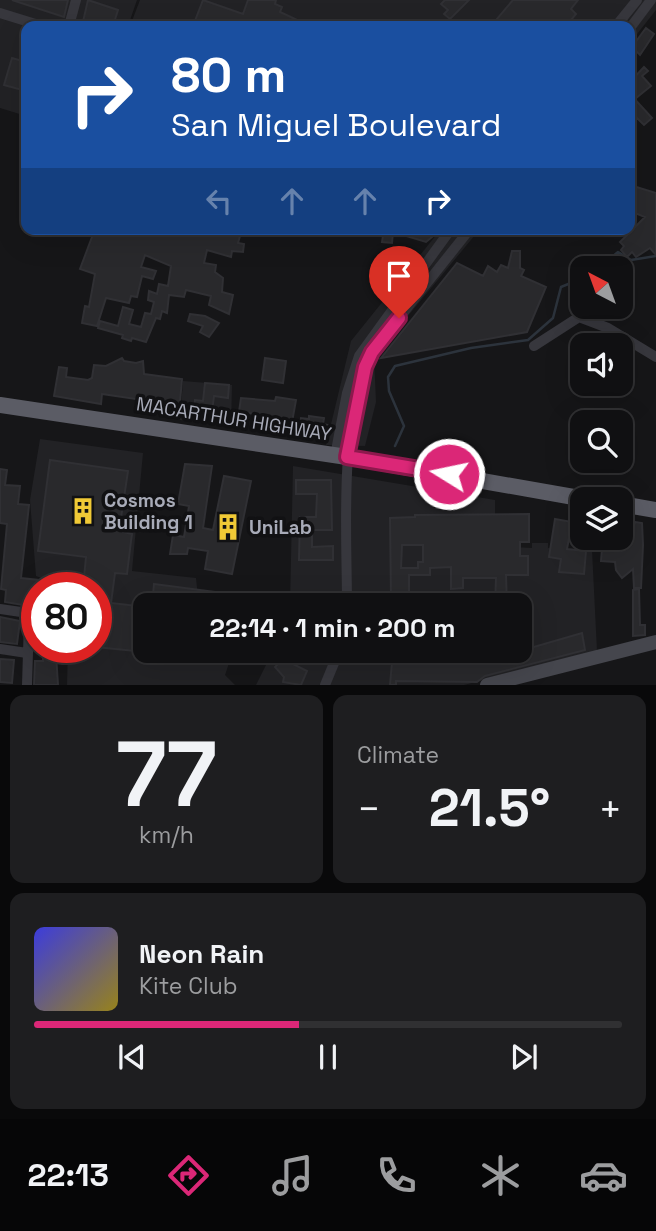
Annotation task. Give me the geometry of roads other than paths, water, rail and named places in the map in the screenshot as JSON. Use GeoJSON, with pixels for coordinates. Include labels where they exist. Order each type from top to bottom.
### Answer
{"type":"FeatureCollection","features":[{"type":"Feature","properties":{"kind":"highway","name":"MACARTHUR HIGHWAY"},"geometry":{"type":"LineString","coordinates":[[0,405],[341,456],[570,496]]}},
{"type":"Feature","properties":{"kind":"highway"},"geometry":{"type":"LineString","coordinates":[[633,506],[656,510]]}},
{"type":"Feature","properties":{"kind":"main road"},"geometry":{"type":"LineString","coordinates":[[487,685],[656,642]]}},
{"type":"Feature","properties":{"kind":"street"},"geometry":{"type":"LineString","coordinates":[[70,21],[76,0]]}},
{"type":"Feature","properties":{"kind":"street"},"geometry":{"type":"LineString","coordinates":[[620,21],[637,0]]}},
{"type":"Feature","properties":{"kind":"street"},"geometry":{"type":"LineString","coordinates":[[635,21],[651,0]]}},
{"type":"Feature","properties":{"kind":"street"},"geometry":{"type":"LineString","coordinates":[[0,13],[26,21]]}},
{"type":"Feature","properties":{"kind":"street"},"geometry":{"type":"LineString","coordinates":[[347,593],[341,456],[347,393],[359,356],[447,235]]}},
{"type":"Feature","properties":{"kind":"street"},"geometry":{"type":"LineString","coordinates":[[452,235],[460,242]]}},
{"type":"Feature","properties":{"kind":"street"},"geometry":{"type":"LineString","coordinates":[[341,456],[365,367],[372,352],[465,235]]}},
{"type":"Feature","properties":{"kind":"street"},"geometry":{"type":"LineString","coordinates":[[416,278],[426,284]]}},
{"type":"Feature","properties":{"kind":"street"},"geometry":{"type":"LineString","coordinates":[[534,346],[579,317],[608,328],[656,357]]}},
{"type":"Feature","properties":{"kind":"street"},"geometry":{"type":"LineString","coordinates":[[0,609],[21,613]]}},
{"type":"Feature","properties":{"kind":"street"},"geometry":{"type":"LineString","coordinates":[[0,649],[21,652]]}},
{"type":"Feature","properties":{"kind":"street"},"geometry":{"type":"LineString","coordinates":[[27,663],[27,685]]}},
{"type":"Feature","properties":{"kind":"street"},"geometry":{"type":"LineString","coordinates":[[325,685],[334,663]]}},
{"type":"Feature","properties":{"kind":"waterway"},"geometry":{"type":"LineString","coordinates":[[613,256],[618,252],[624,256]]}},
{"type":"Feature","properties":{"kind":"waterway"},"geometry":{"type":"LineString","coordinates":[[634,260],[656,256]]}},
{"type":"Feature","properties":{"kind":"waterway"},"geometry":{"type":"LineString","coordinates":[[395,446],[404,426],[389,391],[388,377],[395,366],[471,348],[528,340],[553,318],[561,287],[570,283]]}},
{"type":"Feature","properties":{"kind":"place","name":"Cosmos Building 1"},"geometry":{"type":"Point","coordinates":[83,511]}},
{"type":"Feature","properties":{"kind":"place","name":"UniLab"},"geometry":{"type":"Point","coordinates":[228,527]}}]}
